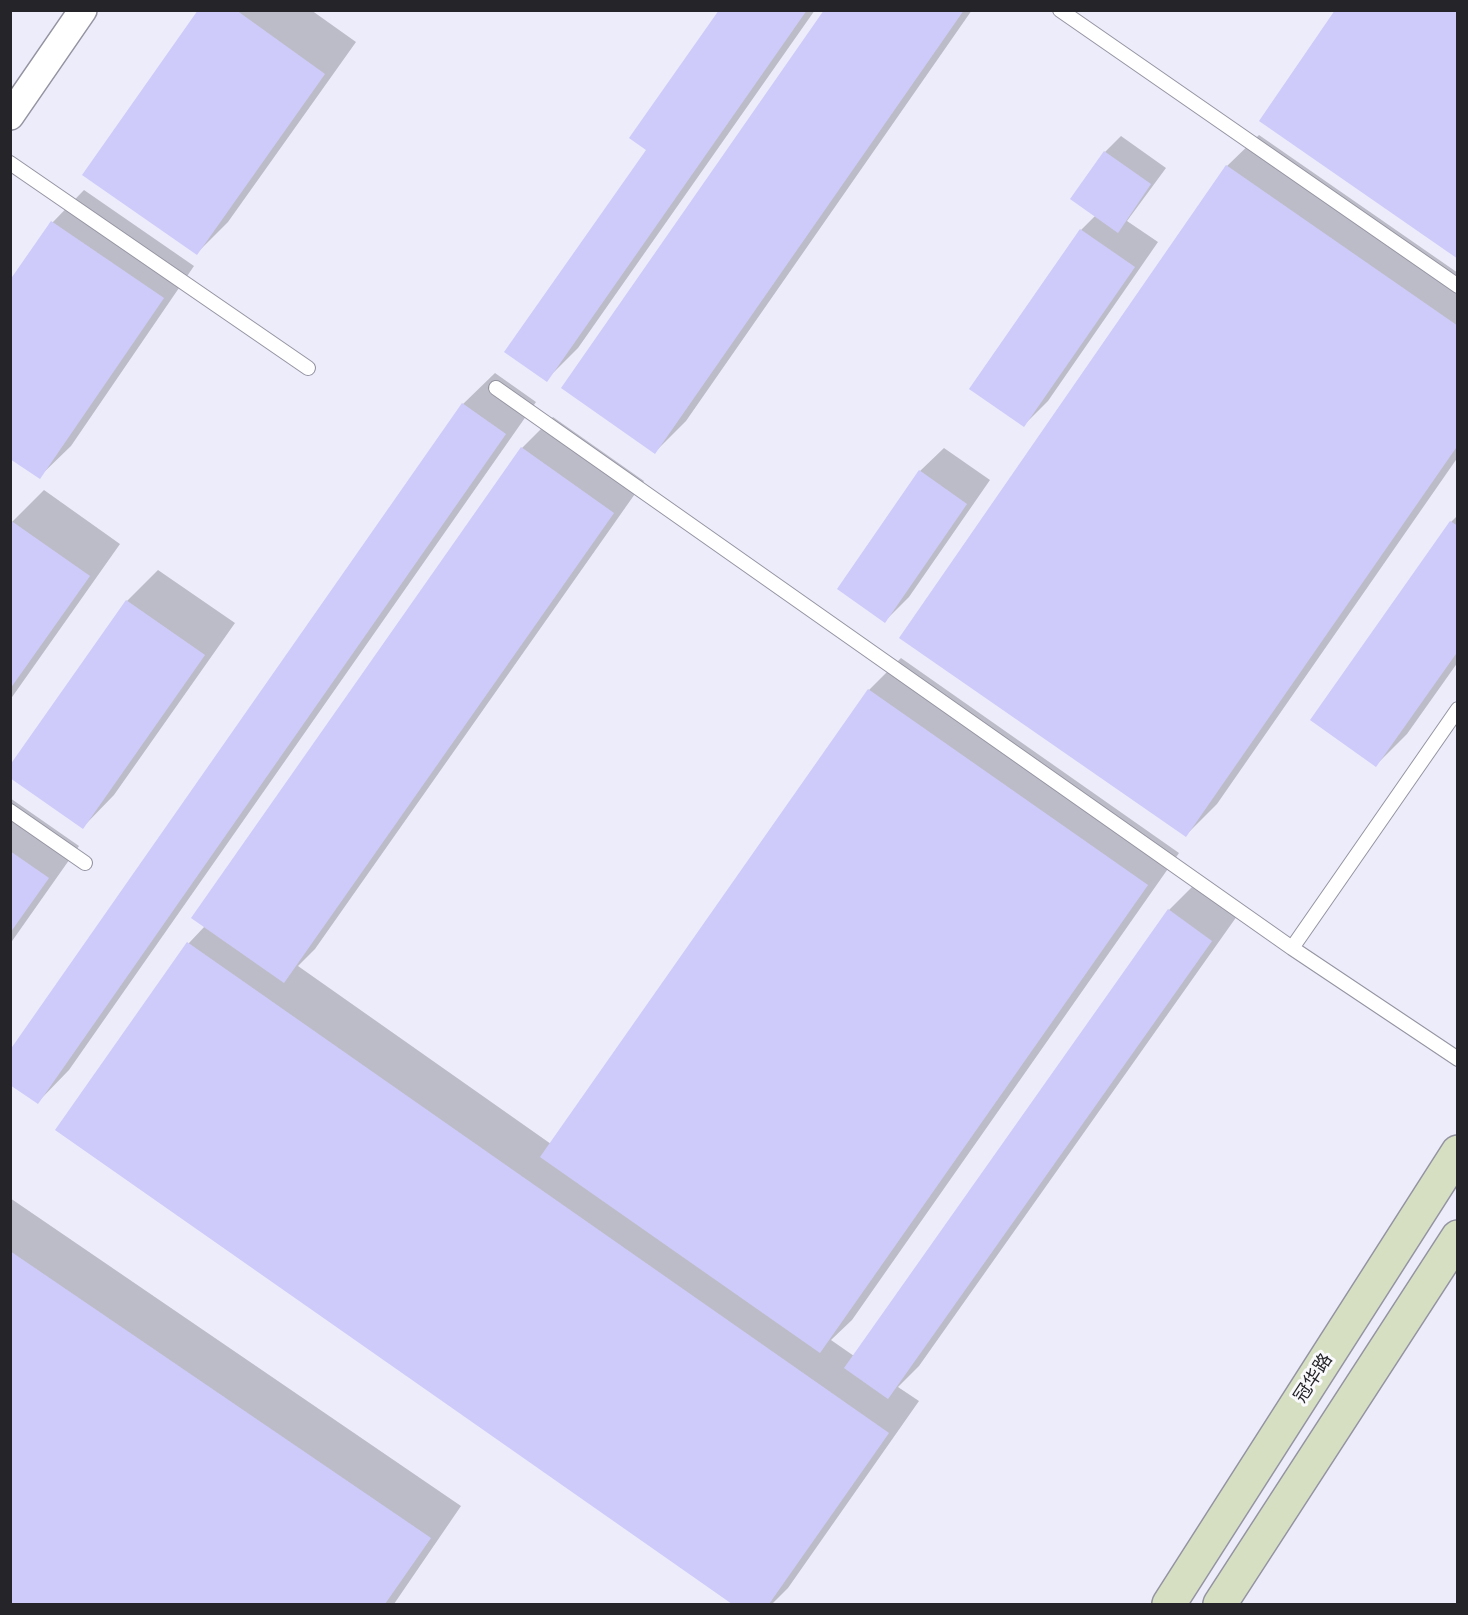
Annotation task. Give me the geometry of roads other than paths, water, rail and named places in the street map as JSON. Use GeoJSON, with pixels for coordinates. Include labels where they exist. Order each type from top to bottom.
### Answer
{"type":"FeatureCollection","features":[{"type":"Feature","properties":{"kind":"main road","name":"冠华路"},"geometry":{"type":"LineString","coordinates":[[1169,1605],[1458,1152]]}},
{"type":"Feature","properties":{"kind":"main road"},"geometry":{"type":"LineString","coordinates":[[1220,1605],[1458,1238]]}},
{"type":"Feature","properties":{"kind":"street"},"geometry":{"type":"LineString","coordinates":[[10,116],[83,10]]}},
{"type":"Feature","properties":{"kind":"lane"},"geometry":{"type":"LineString","coordinates":[[1060,10],[1458,286]]}},
{"type":"Feature","properties":{"kind":"lane"},"geometry":{"type":"LineString","coordinates":[[10,163],[308,368]]}},
{"type":"Feature","properties":{"kind":"lane"},"geometry":{"type":"LineString","coordinates":[[496,388],[1292,948],[1458,1059]]}},
{"type":"Feature","properties":{"kind":"lane"},"geometry":{"type":"LineString","coordinates":[[1292,948],[1458,709]]}},
{"type":"Feature","properties":{"kind":"lane"},"geometry":{"type":"LineString","coordinates":[[10,811],[86,863]]}}]}
